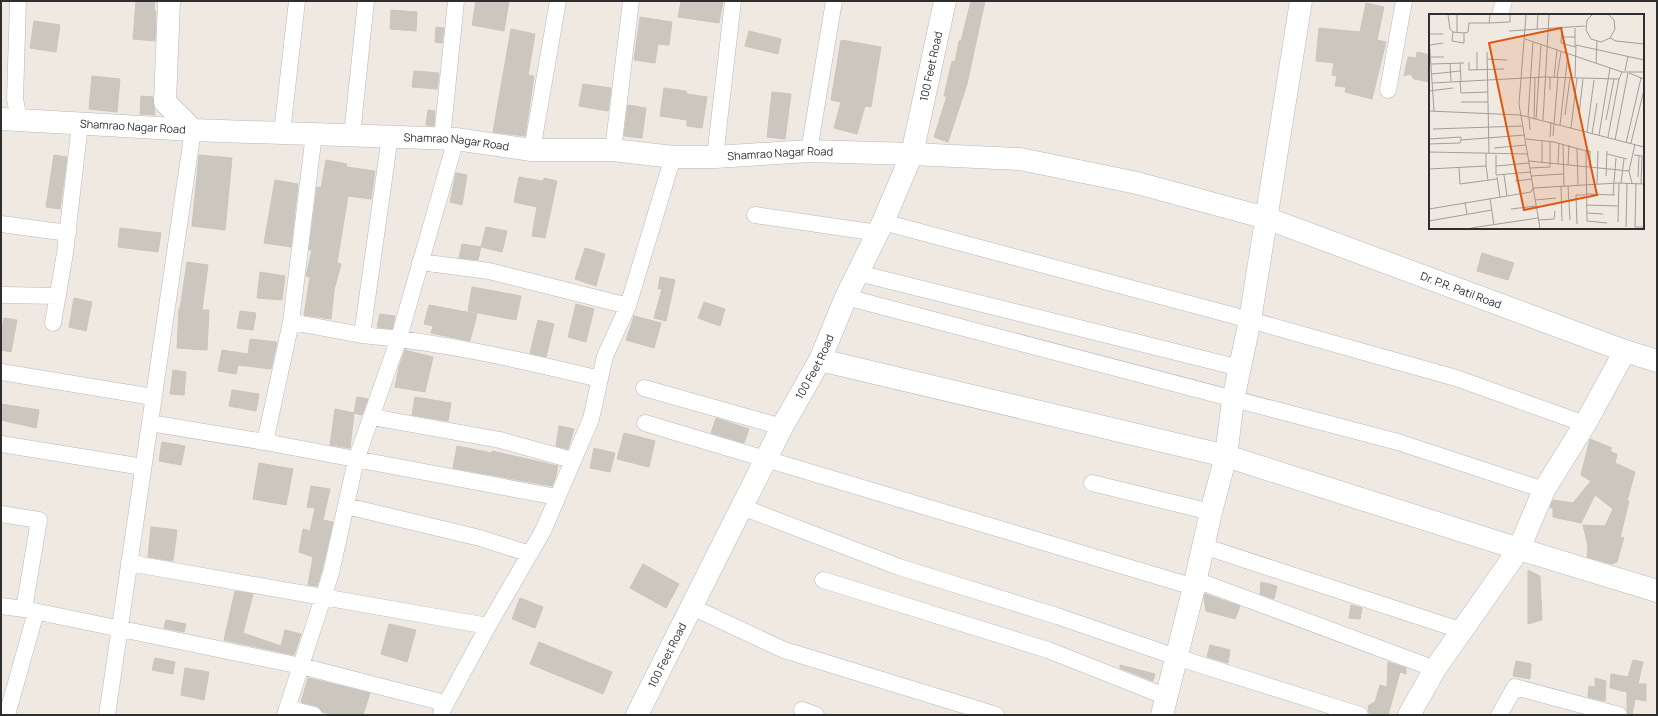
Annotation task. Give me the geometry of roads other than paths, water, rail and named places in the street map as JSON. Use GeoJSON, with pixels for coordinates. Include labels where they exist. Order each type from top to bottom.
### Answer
{"type":"FeatureCollection","features":[{"type":"Feature","properties":{"kind":"street"},"geometry":{"type":"LineString","coordinates":[[10,120],[15,99],[18,1]]}},
{"type":"Feature","properties":{"kind":"street"},"geometry":{"type":"LineString","coordinates":[[107,715],[193,130],[165,102],[169,1]]}},
{"type":"Feature","properties":{"kind":"street"},"geometry":{"type":"LineString","coordinates":[[282,132],[297,1]]}},
{"type":"Feature","properties":{"kind":"street"},"geometry":{"type":"LineString","coordinates":[[352,135],[366,1]]}},
{"type":"Feature","properties":{"kind":"street"},"geometry":{"type":"LineString","coordinates":[[314,715],[286,712],[331,573],[356,460],[399,338],[420,262],[449,138],[456,1]]}},
{"type":"Feature","properties":{"kind":"street"},"geometry":{"type":"LineString","coordinates":[[532,150],[558,1]]}},
{"type":"Feature","properties":{"kind":"street"},"geometry":{"type":"LineString","coordinates":[[613,150],[631,1]]}},
{"type":"Feature","properties":{"kind":"street"},"geometry":{"type":"LineString","coordinates":[[715,157],[733,1]]}},
{"type":"Feature","properties":{"kind":"street"},"geometry":{"type":"LineString","coordinates":[[809,151],[834,1]]}},
{"type":"Feature","properties":{"kind":"street","name":"100 Feet Road"},"geometry":{"type":"LineString","coordinates":[[636,715],[782,427],[820,360],[846,297],[881,228],[912,154],[945,1]]}},
{"type":"Feature","properties":{"kind":"street"},"geometry":{"type":"LineString","coordinates":[[823,580],[1048,650],[1165,706],[1211,512],[1226,456],[1233,400],[1250,320],[1301,1]]}},
{"type":"Feature","properties":{"kind":"street"},"geometry":{"type":"LineString","coordinates":[[1388,90],[1404,1]]}},
{"type":"Feature","properties":{"kind":"street"},"geometry":{"type":"LineString","coordinates":[[1500,14],[1504,1]]}},
{"type":"Feature","properties":{"kind":"street","name":"Shamrao Nagar Road"},"geometry":{"type":"LineString","coordinates":[[10,120],[193,130],[449,138],[532,150],[613,150],[673,156],[715,157],[809,151],[1020,159],[1137,183],[1266,218]]}},
{"type":"Feature","properties":{"kind":"street"},"geometry":{"type":"LineString","coordinates":[[53,323],[68,233],[80,124]]}},
{"type":"Feature","properties":{"kind":"street"},"geometry":{"type":"LineString","coordinates":[[265,442],[291,322],[314,134]]}},
{"type":"Feature","properties":{"kind":"street"},"geometry":{"type":"LineString","coordinates":[[362,335],[390,136]]}},
{"type":"Feature","properties":{"kind":"street"},"geometry":{"type":"LineString","coordinates":[[442,712],[488,626],[543,531],[556,497],[591,419],[605,356],[628,306],[673,156]]}},
{"type":"Feature","properties":{"kind":"street"},"geometry":{"type":"LineString","coordinates":[[755,215],[881,228],[1250,320],[1456,378],[1585,424]]}},
{"type":"Feature","properties":{"kind":"street","name":"Dr. P.R. Patil Road"},"geometry":{"type":"LineString","coordinates":[[1266,218],[1657,362]]}},
{"type":"Feature","properties":{"kind":"street"},"geometry":{"type":"LineString","coordinates":[[1,224],[68,233]]}},
{"type":"Feature","properties":{"kind":"street"},"geometry":{"type":"LineString","coordinates":[[420,262],[489,271],[628,306]]}},
{"type":"Feature","properties":{"kind":"street"},"geometry":{"type":"LineString","coordinates":[[858,272],[1240,368]]}},
{"type":"Feature","properties":{"kind":"street"},"geometry":{"type":"LineString","coordinates":[[2,294],[58,296]]}},
{"type":"Feature","properties":{"kind":"street"},"geometry":{"type":"LineString","coordinates":[[846,297],[1233,400],[1398,442],[1544,490]]}},
{"type":"Feature","properties":{"kind":"street"},"geometry":{"type":"LineString","coordinates":[[291,322],[362,335],[399,338],[518,360],[600,379]]}},
{"type":"Feature","properties":{"kind":"street"},"geometry":{"type":"LineString","coordinates":[[1409,715],[1435,669],[1519,549],[1544,490],[1585,424],[1625,351]]}},
{"type":"Feature","properties":{"kind":"street"},"geometry":{"type":"LineString","coordinates":[[820,360],[1226,456],[1657,591]]}},
{"type":"Feature","properties":{"kind":"street"},"geometry":{"type":"LineString","coordinates":[[1,372],[153,397]]}},
{"type":"Feature","properties":{"kind":"street"},"geometry":{"type":"LineString","coordinates":[[644,388],[782,427]]}},
{"type":"Feature","properties":{"kind":"street"},"geometry":{"type":"LineString","coordinates":[[372,416],[500,440],[572,460]]}},
{"type":"Feature","properties":{"kind":"street"},"geometry":{"type":"LineString","coordinates":[[645,422],[1195,584],[1435,669]]}},
{"type":"Feature","properties":{"kind":"street"},"geometry":{"type":"LineString","coordinates":[[150,423],[265,442],[556,497]]}},
{"type":"Feature","properties":{"kind":"street"},"geometry":{"type":"LineString","coordinates":[[1,444],[143,467]]}},
{"type":"Feature","properties":{"kind":"street"},"geometry":{"type":"LineString","coordinates":[[1092,483],[1211,512]]}},
{"type":"Feature","properties":{"kind":"street"},"geometry":{"type":"LineString","coordinates":[[346,506],[480,538],[530,554]]}},
{"type":"Feature","properties":{"kind":"street"},"geometry":{"type":"LineString","coordinates":[[742,507],[899,567],[1057,616],[1176,657],[1360,715]]}},
{"type":"Feature","properties":{"kind":"street"},"geometry":{"type":"LineString","coordinates":[[1,514],[39,520],[30,610],[7,690],[8,715]]}},
{"type":"Feature","properties":{"kind":"street"},"geometry":{"type":"LineString","coordinates":[[1203,546],[1463,631]]}},
{"type":"Feature","properties":{"kind":"street"},"geometry":{"type":"LineString","coordinates":[[129,563],[324,596],[488,626]]}},
{"type":"Feature","properties":{"kind":"street"},"geometry":{"type":"LineString","coordinates":[[1,606],[30,610],[120,630],[301,666],[437,701],[442,712]]}},
{"type":"Feature","properties":{"kind":"street"},"geometry":{"type":"LineString","coordinates":[[692,607],[784,650],[996,715]]}},
{"type":"Feature","properties":{"kind":"street"},"geometry":{"type":"LineString","coordinates":[[1499,715],[1515,687],[1574,709],[1619,715]]}}]}
